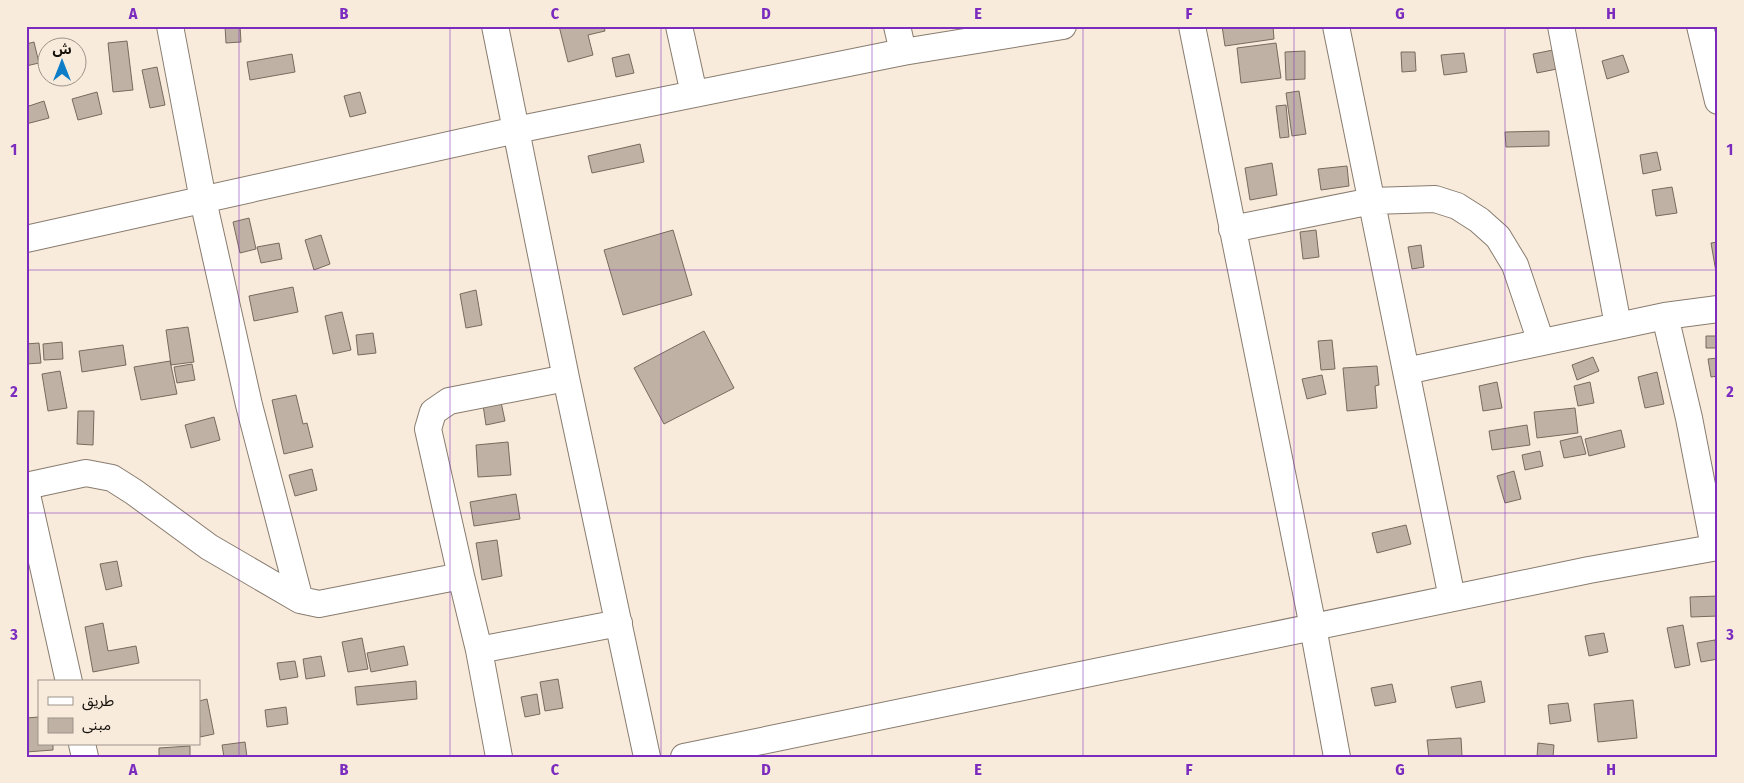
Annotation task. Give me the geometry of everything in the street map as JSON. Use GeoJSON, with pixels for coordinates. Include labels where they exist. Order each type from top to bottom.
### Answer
{"type":"FeatureCollection","features":[{"type":"Feature","properties":{"kind":"street"},"geometry":{"type":"LineString","coordinates":[[170,26],[203,200],[249,405],[300,600]]}},
{"type":"Feature","properties":{"kind":"street"},"geometry":{"type":"LineString","coordinates":[[495,26],[566,378],[647,757]]}},
{"type":"Feature","properties":{"kind":"street"},"geometry":{"type":"LineString","coordinates":[[679,26],[694,94]]}},
{"type":"Feature","properties":{"kind":"street"},"geometry":{"type":"LineString","coordinates":[[897,26],[903,52]]}},
{"type":"Feature","properties":{"kind":"street"},"geometry":{"type":"LineString","coordinates":[[26,239],[516,130],[903,52],[1063,26]]}},
{"type":"Feature","properties":{"kind":"street"},"geometry":{"type":"LineString","coordinates":[[1192,26],[1313,627],[1337,757]]}},
{"type":"Feature","properties":{"kind":"street"},"geometry":{"type":"LineString","coordinates":[[1336,26],[1452,598]]}},
{"type":"Feature","properties":{"kind":"street"},"geometry":{"type":"LineString","coordinates":[[1561,26],[1618,326]]}},
{"type":"Feature","properties":{"kind":"street"},"geometry":{"type":"LineString","coordinates":[[1700,26],[1718,101]]}},
{"type":"Feature","properties":{"kind":"street"},"geometry":{"type":"LineString","coordinates":[[1232,229],[1372,202],[1435,199],[1456,206],[1479,220],[1498,237],[1515,265],[1541,342]]}},
{"type":"Feature","properties":{"kind":"street"},"geometry":{"type":"LineString","coordinates":[[1406,371],[1666,316],[1718,309]]}},
{"type":"Feature","properties":{"kind":"street"},"geometry":{"type":"LineString","coordinates":[[684,757],[1589,570],[1716,547],[1666,316]]}},
{"type":"Feature","properties":{"kind":"street"},"geometry":{"type":"LineString","coordinates":[[499,757],[479,650],[428,429],[433,412],[449,401],[566,378]]}},
{"type":"Feature","properties":{"kind":"street"},"geometry":{"type":"LineString","coordinates":[[26,486],[86,473],[112,478],[209,547],[300,600],[319,604],[461,576]]}},
{"type":"Feature","properties":{"kind":"street"},"geometry":{"type":"LineString","coordinates":[[26,490],[69,680]]}},
{"type":"Feature","properties":{"kind":"street"},"geometry":{"type":"LineString","coordinates":[[479,650],[619,623]]}},
{"type":"Feature","properties":{"kind":"building"},"geometry":{"type":"Polygon","coordinates":[[[225,26],[240,26],[241,42],[226,43],[225,26]]]}},
{"type":"Feature","properties":{"kind":"building"},"geometry":{"type":"Polygon","coordinates":[[[559,26],[604,26],[605,31],[588,35],[593,55],[568,62],[559,26]]]}},
{"type":"Feature","properties":{"kind":"building"},"geometry":{"type":"Polygon","coordinates":[[[1222,26],[1273,26],[1274,39],[1225,46],[1222,26]]]}},
{"type":"Feature","properties":{"kind":"building"},"geometry":{"type":"Polygon","coordinates":[[[127,41],[133,90],[113,92],[108,43],[127,41]]]}},
{"type":"Feature","properties":{"kind":"building"},"geometry":{"type":"Polygon","coordinates":[[[34,42],[38,63],[26,66],[26,44],[34,42]]]}},
{"type":"Feature","properties":{"kind":"building"},"geometry":{"type":"Polygon","coordinates":[[[1276,43],[1281,78],[1241,83],[1237,48],[1276,43]]]}},
{"type":"Feature","properties":{"kind":"building"},"geometry":{"type":"Polygon","coordinates":[[[1553,50],[1557,69],[1537,73],[1533,54],[1553,50]]]}},
{"type":"Feature","properties":{"kind":"building"},"geometry":{"type":"Polygon","coordinates":[[[1305,51],[1305,79],[1286,80],[1285,52],[1305,51]]]}},
{"type":"Feature","properties":{"kind":"building"},"geometry":{"type":"Polygon","coordinates":[[[1401,52],[1415,52],[1416,71],[1402,72],[1401,52]]]}},
{"type":"Feature","properties":{"kind":"building"},"geometry":{"type":"Polygon","coordinates":[[[1464,53],[1467,72],[1444,75],[1441,55],[1464,53]]]}},
{"type":"Feature","properties":{"kind":"building"},"geometry":{"type":"Polygon","coordinates":[[[292,54],[295,72],[250,80],[247,62],[292,54]]]}},
{"type":"Feature","properties":{"kind":"building"},"geometry":{"type":"Polygon","coordinates":[[[629,54],[634,73],[616,77],[612,58],[629,54]]]}},
{"type":"Feature","properties":{"kind":"building"},"geometry":{"type":"Polygon","coordinates":[[[1623,55],[1629,72],[1607,79],[1602,61],[1623,55]]]}},
{"type":"Feature","properties":{"kind":"building"},"geometry":{"type":"Polygon","coordinates":[[[157,67],[165,105],[150,108],[142,70],[157,67]]]}},
{"type":"Feature","properties":{"kind":"building"},"geometry":{"type":"Polygon","coordinates":[[[1299,91],[1306,134],[1292,136],[1286,93],[1299,91]]]}},
{"type":"Feature","properties":{"kind":"building"},"geometry":{"type":"Polygon","coordinates":[[[97,92],[102,114],[78,120],[72,99],[97,92]]]}},
{"type":"Feature","properties":{"kind":"building"},"geometry":{"type":"Polygon","coordinates":[[[360,92],[366,113],[350,117],[344,96],[360,92]]]}},
{"type":"Feature","properties":{"kind":"building"},"geometry":{"type":"Polygon","coordinates":[[[26,97],[29,106],[44,101],[49,118],[26,124],[26,97]]]}},
{"type":"Feature","properties":{"kind":"building"},"geometry":{"type":"Polygon","coordinates":[[[1286,105],[1289,137],[1280,138],[1276,106],[1286,105]]]}},
{"type":"Feature","properties":{"kind":"building"},"geometry":{"type":"Polygon","coordinates":[[[1549,131],[1549,146],[1506,147],[1505,132],[1549,131]]]}},
{"type":"Feature","properties":{"kind":"building"},"geometry":{"type":"Polygon","coordinates":[[[640,144],[644,162],[592,173],[588,156],[640,144]]]}},
{"type":"Feature","properties":{"kind":"building"},"geometry":{"type":"Polygon","coordinates":[[[1657,152],[1661,170],[1643,174],[1640,155],[1657,152]]]}},
{"type":"Feature","properties":{"kind":"building"},"geometry":{"type":"Polygon","coordinates":[[[1272,163],[1277,195],[1250,200],[1245,168],[1272,163]]]}},
{"type":"Feature","properties":{"kind":"building"},"geometry":{"type":"Polygon","coordinates":[[[1347,166],[1349,186],[1321,190],[1318,169],[1347,166]]]}},
{"type":"Feature","properties":{"kind":"building"},"geometry":{"type":"Polygon","coordinates":[[[1672,187],[1677,213],[1656,216],[1652,190],[1672,187]]]}},
{"type":"Feature","properties":{"kind":"building"},"geometry":{"type":"Polygon","coordinates":[[[249,218],[256,249],[240,253],[233,222],[249,218]]]}},
{"type":"Feature","properties":{"kind":"building"},"geometry":{"type":"Polygon","coordinates":[[[673,230],[692,295],[623,315],[604,250],[673,230]]]}},
{"type":"Feature","properties":{"kind":"building"},"geometry":{"type":"Polygon","coordinates":[[[1316,230],[1319,257],[1303,259],[1300,232],[1316,230]]]}},
{"type":"Feature","properties":{"kind":"building"},"geometry":{"type":"Polygon","coordinates":[[[321,235],[330,264],[314,270],[305,240],[321,235]]]}},
{"type":"Feature","properties":{"kind":"building"},"geometry":{"type":"Polygon","coordinates":[[[1718,242],[1718,272],[1716,272],[1711,243],[1718,242]]]}},
{"type":"Feature","properties":{"kind":"building"},"geometry":{"type":"Polygon","coordinates":[[[279,243],[282,259],[261,263],[257,247],[279,243]]]}},
{"type":"Feature","properties":{"kind":"building"},"geometry":{"type":"Polygon","coordinates":[[[1421,245],[1424,267],[1412,269],[1408,247],[1421,245]]]}},
{"type":"Feature","properties":{"kind":"building"},"geometry":{"type":"Polygon","coordinates":[[[293,287],[298,312],[254,321],[249,296],[293,287]]]}},
{"type":"Feature","properties":{"kind":"building"},"geometry":{"type":"Polygon","coordinates":[[[476,290],[482,325],[466,328],[460,294],[476,290]]]}},
{"type":"Feature","properties":{"kind":"building"},"geometry":{"type":"Polygon","coordinates":[[[342,312],[351,350],[333,354],[325,316],[342,312]]]}},
{"type":"Feature","properties":{"kind":"building"},"geometry":{"type":"Polygon","coordinates":[[[188,327],[194,362],[171,365],[166,330],[188,327]]]}},
{"type":"Feature","properties":{"kind":"building"},"geometry":{"type":"Polygon","coordinates":[[[704,331],[734,388],[664,424],[634,368],[704,331]]]}},
{"type":"Feature","properties":{"kind":"building"},"geometry":{"type":"Polygon","coordinates":[[[373,333],[376,353],[358,355],[356,335],[373,333]]]}},
{"type":"Feature","properties":{"kind":"building"},"geometry":{"type":"Polygon","coordinates":[[[1706,336],[1718,336],[1718,348],[1706,348],[1706,336]]]}},
{"type":"Feature","properties":{"kind":"building"},"geometry":{"type":"Polygon","coordinates":[[[1332,340],[1335,369],[1321,370],[1318,341],[1332,340]]]}},
{"type":"Feature","properties":{"kind":"building"},"geometry":{"type":"Polygon","coordinates":[[[62,342],[63,359],[44,360],[43,344],[62,342]]]}},
{"type":"Feature","properties":{"kind":"building"},"geometry":{"type":"Polygon","coordinates":[[[39,343],[41,363],[26,364],[26,344],[39,343]]]}},
{"type":"Feature","properties":{"kind":"building"},"geometry":{"type":"Polygon","coordinates":[[[123,345],[126,365],[82,372],[79,351],[123,345]]]}},
{"type":"Feature","properties":{"kind":"building"},"geometry":{"type":"Polygon","coordinates":[[[1593,357],[1599,371],[1577,380],[1572,365],[1593,357]]]}},
{"type":"Feature","properties":{"kind":"building"},"geometry":{"type":"Polygon","coordinates":[[[1718,358],[1718,376],[1711,377],[1708,359],[1718,358]]]}},
{"type":"Feature","properties":{"kind":"building"},"geometry":{"type":"Polygon","coordinates":[[[170,361],[177,394],[141,400],[134,367],[170,361]]]}},
{"type":"Feature","properties":{"kind":"building"},"geometry":{"type":"Polygon","coordinates":[[[192,364],[195,380],[177,383],[174,367],[192,364]]]}},
{"type":"Feature","properties":{"kind":"building"},"geometry":{"type":"Polygon","coordinates":[[[1377,366],[1379,385],[1375,386],[1377,408],[1347,411],[1343,368],[1377,366]]]}},
{"type":"Feature","properties":{"kind":"building"},"geometry":{"type":"Polygon","coordinates":[[[60,371],[67,408],[48,411],[42,374],[60,371]]]}},
{"type":"Feature","properties":{"kind":"building"},"geometry":{"type":"Polygon","coordinates":[[[1657,372],[1664,404],[1645,408],[1638,377],[1657,372]]]}},
{"type":"Feature","properties":{"kind":"building"},"geometry":{"type":"Polygon","coordinates":[[[1322,375],[1326,394],[1307,399],[1302,379],[1322,375]]]}},
{"type":"Feature","properties":{"kind":"building"},"geometry":{"type":"Polygon","coordinates":[[[1497,382],[1502,408],[1483,411],[1479,386],[1497,382]]]}},
{"type":"Feature","properties":{"kind":"building"},"geometry":{"type":"Polygon","coordinates":[[[1590,382],[1594,403],[1578,406],[1574,386],[1590,382]]]}},
{"type":"Feature","properties":{"kind":"building"},"geometry":{"type":"Polygon","coordinates":[[[296,395],[303,424],[307,423],[313,447],[284,454],[272,400],[296,395]]]}},
{"type":"Feature","properties":{"kind":"building"},"geometry":{"type":"Polygon","coordinates":[[[501,402],[505,421],[486,425],[483,405],[501,402]]]}},
{"type":"Feature","properties":{"kind":"building"},"geometry":{"type":"Polygon","coordinates":[[[1575,408],[1578,433],[1537,438],[1534,412],[1575,408]]]}},
{"type":"Feature","properties":{"kind":"building"},"geometry":{"type":"Polygon","coordinates":[[[78,411],[94,411],[93,445],[77,444],[78,411]]]}},
{"type":"Feature","properties":{"kind":"building"},"geometry":{"type":"Polygon","coordinates":[[[214,417],[220,440],[191,448],[185,425],[214,417]]]}},
{"type":"Feature","properties":{"kind":"building"},"geometry":{"type":"Polygon","coordinates":[[[1527,425],[1530,445],[1492,450],[1489,431],[1527,425]]]}},
{"type":"Feature","properties":{"kind":"building"},"geometry":{"type":"Polygon","coordinates":[[[1621,430],[1625,447],[1589,456],[1585,439],[1621,430]]]}},
{"type":"Feature","properties":{"kind":"building"},"geometry":{"type":"Polygon","coordinates":[[[1581,436],[1586,454],[1564,458],[1560,441],[1581,436]]]}},
{"type":"Feature","properties":{"kind":"building"},"geometry":{"type":"Polygon","coordinates":[[[508,442],[511,475],[478,477],[476,445],[508,442]]]}},
{"type":"Feature","properties":{"kind":"building"},"geometry":{"type":"Polygon","coordinates":[[[1540,451],[1543,466],[1525,470],[1522,455],[1540,451]]]}},
{"type":"Feature","properties":{"kind":"building"},"geometry":{"type":"Polygon","coordinates":[[[312,469],[317,490],[295,496],[289,475],[312,469]]]}},
{"type":"Feature","properties":{"kind":"building"},"geometry":{"type":"Polygon","coordinates":[[[1514,471],[1521,499],[1505,503],[1497,476],[1514,471]]]}},
{"type":"Feature","properties":{"kind":"building"},"geometry":{"type":"Polygon","coordinates":[[[516,494],[520,519],[474,526],[470,502],[516,494]]]}},
{"type":"Feature","properties":{"kind":"building"},"geometry":{"type":"Polygon","coordinates":[[[1406,525],[1411,544],[1377,553],[1372,533],[1406,525]]]}},
{"type":"Feature","properties":{"kind":"building"},"geometry":{"type":"Polygon","coordinates":[[[497,540],[502,576],[482,580],[476,543],[497,540]]]}},
{"type":"Feature","properties":{"kind":"building"},"geometry":{"type":"Polygon","coordinates":[[[117,561],[122,586],[106,590],[100,564],[117,561]]]}},
{"type":"Feature","properties":{"kind":"building"},"geometry":{"type":"Polygon","coordinates":[[[1718,596],[1718,616],[1691,617],[1690,597],[1718,596]]]}},
{"type":"Feature","properties":{"kind":"building"},"geometry":{"type":"Polygon","coordinates":[[[103,623],[108,651],[136,646],[139,663],[93,672],[85,627],[103,623]]]}},
{"type":"Feature","properties":{"kind":"building"},"geometry":{"type":"Polygon","coordinates":[[[1683,625],[1690,665],[1675,668],[1667,628],[1683,625]]]}},
{"type":"Feature","properties":{"kind":"building"},"geometry":{"type":"Polygon","coordinates":[[[1604,633],[1608,652],[1589,656],[1585,636],[1604,633]]]}},
{"type":"Feature","properties":{"kind":"building"},"geometry":{"type":"Polygon","coordinates":[[[362,638],[368,669],[348,672],[342,642],[362,638]]]}},
{"type":"Feature","properties":{"kind":"building"},"geometry":{"type":"Polygon","coordinates":[[[1715,640],[1718,659],[1701,662],[1697,643],[1715,640]]]}},
{"type":"Feature","properties":{"kind":"building"},"geometry":{"type":"Polygon","coordinates":[[[404,646],[408,665],[371,672],[367,653],[404,646]]]}},
{"type":"Feature","properties":{"kind":"building"},"geometry":{"type":"Polygon","coordinates":[[[321,656],[325,676],[306,679],[303,659],[321,656]]]}},
{"type":"Feature","properties":{"kind":"building"},"geometry":{"type":"Polygon","coordinates":[[[295,661],[298,677],[280,680],[277,663],[295,661]]]}},
{"type":"Feature","properties":{"kind":"building"},"geometry":{"type":"Polygon","coordinates":[[[558,679],[563,708],[545,711],[540,682],[558,679]]]}},
{"type":"Feature","properties":{"kind":"building"},"geometry":{"type":"Polygon","coordinates":[[[416,681],[417,699],[357,705],[355,687],[416,681]]]}},
{"type":"Feature","properties":{"kind":"building"},"geometry":{"type":"Polygon","coordinates":[[[1481,681],[1485,702],[1456,708],[1451,687],[1481,681]]]}},
{"type":"Feature","properties":{"kind":"building"},"geometry":{"type":"Polygon","coordinates":[[[1392,684],[1396,702],[1375,706],[1371,688],[1392,684]]]}},
{"type":"Feature","properties":{"kind":"building"},"geometry":{"type":"Polygon","coordinates":[[[537,694],[540,714],[525,717],[521,697],[537,694]]]}},
{"type":"Feature","properties":{"kind":"building"},"geometry":{"type":"Polygon","coordinates":[[[207,699],[214,734],[200,737],[200,701],[207,699]]]}},
{"type":"Feature","properties":{"kind":"building"},"geometry":{"type":"Polygon","coordinates":[[[1633,700],[1637,738],[1598,742],[1594,704],[1633,700]]]}},
{"type":"Feature","properties":{"kind":"building"},"geometry":{"type":"Polygon","coordinates":[[[1568,703],[1571,721],[1550,724],[1548,705],[1568,703]]]}},
{"type":"Feature","properties":{"kind":"building"},"geometry":{"type":"Polygon","coordinates":[[[286,707],[288,724],[267,727],[265,710],[286,707]]]}},
{"type":"Feature","properties":{"kind":"building"},"geometry":{"type":"Polygon","coordinates":[[[38,717],[38,746],[53,746],[53,750],[26,752],[26,718],[38,717]]]}},
{"type":"Feature","properties":{"kind":"building"},"geometry":{"type":"Polygon","coordinates":[[[1461,738],[1462,756],[1429,757],[1427,740],[1461,738]]]}},
{"type":"Feature","properties":{"kind":"building"},"geometry":{"type":"Polygon","coordinates":[[[245,742],[247,757],[224,757],[222,745],[245,742]]]}},
{"type":"Feature","properties":{"kind":"building"},"geometry":{"type":"Polygon","coordinates":[[[1538,743],[1554,745],[1553,757],[1537,757],[1538,743]]]}},
{"type":"Feature","properties":{"kind":"building"},"geometry":{"type":"Polygon","coordinates":[[[190,746],[190,757],[159,757],[159,748],[190,746]]]}}]}
